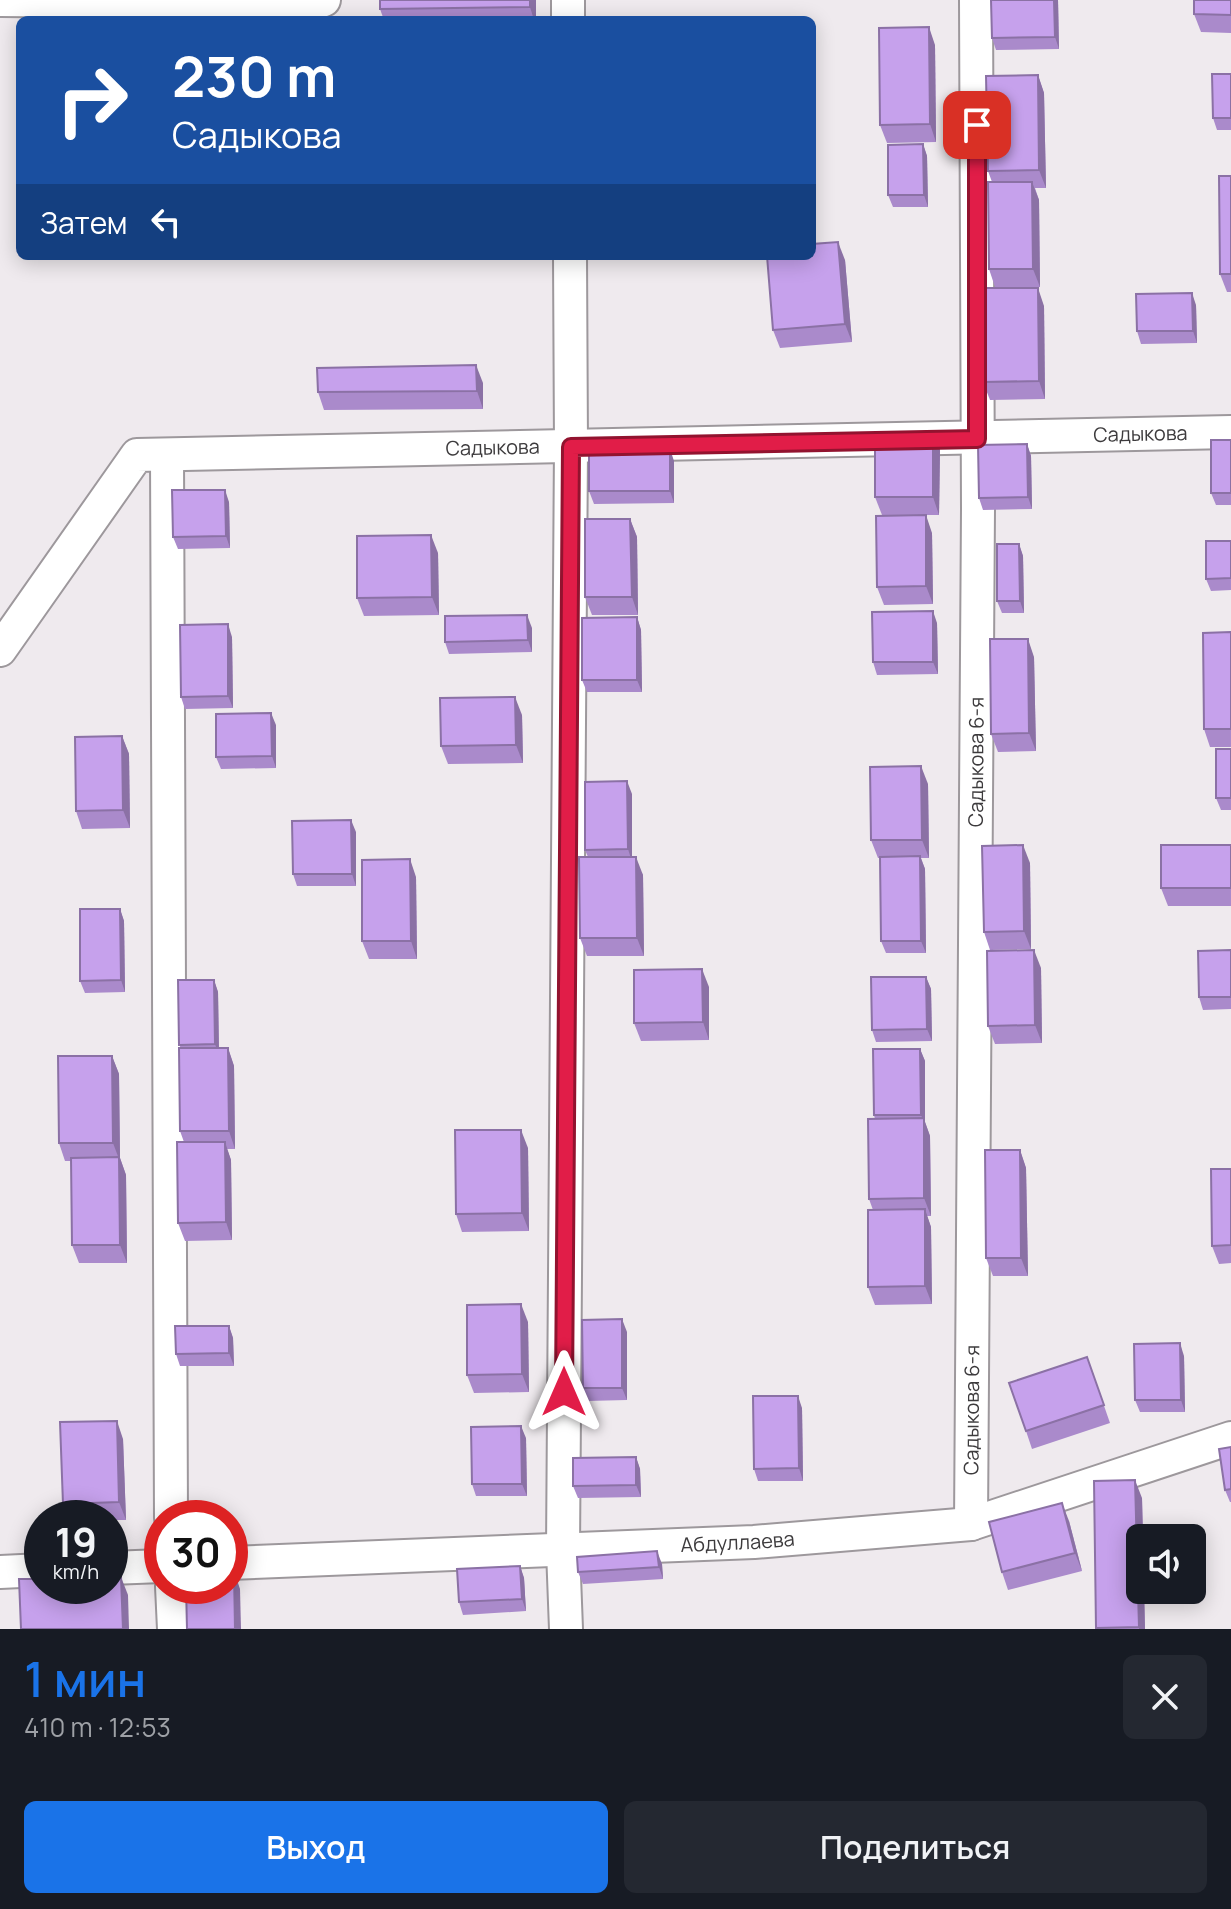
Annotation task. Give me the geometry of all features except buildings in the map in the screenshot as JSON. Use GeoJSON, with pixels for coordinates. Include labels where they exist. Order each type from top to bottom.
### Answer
{"type":"FeatureCollection","features":[{"type":"Feature","properties":{"kind":"street"},"geometry":{"type":"LineString","coordinates":[[0,0],[316,3],[324,0]]}},
{"type":"Feature","properties":{"kind":"street","name":"Садыкова 6-я"},"geometry":{"type":"LineString","coordinates":[[971,1524],[977,439],[976,0]]}},
{"type":"Feature","properties":{"kind":"street"},"geometry":{"type":"LineString","coordinates":[[566,1629],[563,1550],[570,260]]}},
{"type":"Feature","properties":{"kind":"street","name":"Садыкова"},"geometry":{"type":"LineString","coordinates":[[0,650],[137,455],[1231,432]]}},
{"type":"Feature","properties":{"kind":"street"},"geometry":{"type":"LineString","coordinates":[[167,455],[171,1500]]}},
{"type":"Feature","properties":{"kind":"street","name":"Абдуллаева"},"geometry":{"type":"LineString","coordinates":[[248,1562],[754,1542],[971,1524],[1231,1438]]}},
{"type":"Feature","properties":{"kind":"street"},"geometry":{"type":"LineString","coordinates":[[0,1572],[24,1571]]}},
{"type":"Feature","properties":{"kind":"street"},"geometry":{"type":"LineString","coordinates":[[173,1604],[174,1629]]}},
{"type":"Feature","properties":{"kind":"route"},"geometry":{"type":"LineString","coordinates":[[564,1392],[571,447],[977,439],[977,125]]}}]}
